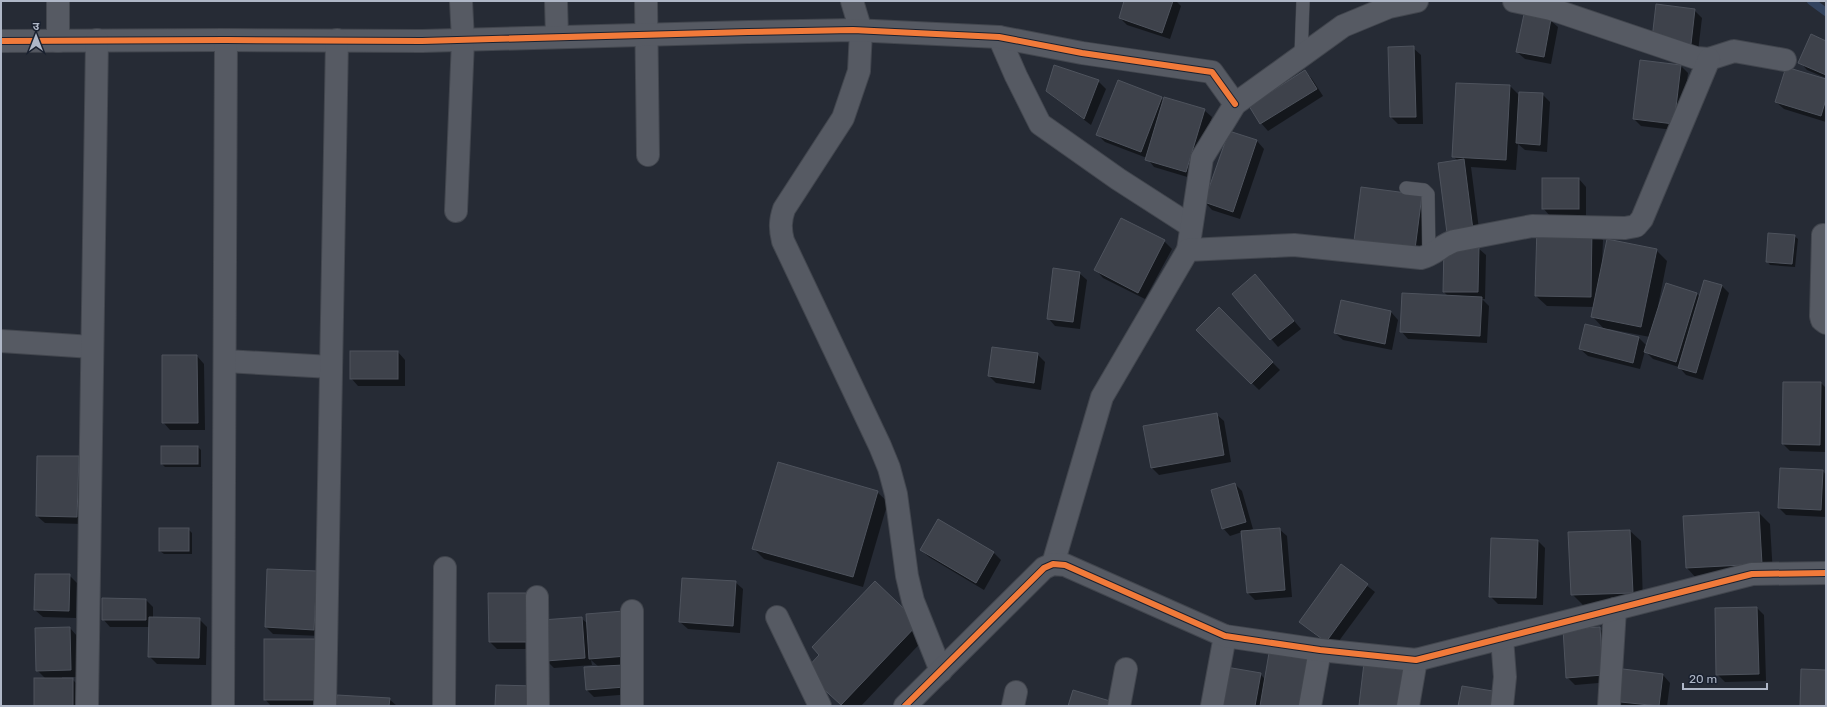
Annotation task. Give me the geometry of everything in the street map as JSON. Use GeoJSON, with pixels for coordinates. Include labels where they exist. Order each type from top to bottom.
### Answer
{"type":"FeatureCollection","features":[{"type":"Feature","properties":{"kind":"street"},"geometry":{"type":"LineString","coordinates":[[58,1],[58,41]]}},
{"type":"Feature","properties":{"kind":"street"},"geometry":{"type":"LineString","coordinates":[[456,211],[463,40],[461,1]]}},
{"type":"Feature","properties":{"kind":"street"},"geometry":{"type":"LineString","coordinates":[[556,1],[557,37]]}},
{"type":"Feature","properties":{"kind":"street"},"geometry":{"type":"LineString","coordinates":[[646,1],[648,155]]}},
{"type":"Feature","properties":{"kind":"street"},"geometry":{"type":"LineString","coordinates":[[852,1],[861,31],[859,71],[842,118],[784,209],[780,219],[780,230],[783,241],[889,468],[896,494],[913,601],[941,671]]}},
{"type":"Feature","properties":{"kind":"street"},"geometry":{"type":"LineString","coordinates":[[1053,564],[1102,397],[1188,250],[1202,158],[1235,104],[1343,26],[1389,7],[1417,1]]}},
{"type":"Feature","properties":{"kind":"street"},"geometry":{"type":"LineString","coordinates":[[1514,1],[1551,9],[1696,58],[1709,59],[1734,51],[1785,60]]}},
{"type":"Feature","properties":{"kind":"street"},"geometry":{"type":"LineString","coordinates":[[1,41],[463,40],[647,34],[861,31],[999,37],[1082,52],[1212,72],[1235,104]]}},
{"type":"Feature","properties":{"kind":"street"},"geometry":{"type":"LineString","coordinates":[[999,37],[1016,76],[1040,124],[1118,179],[1191,226]]}},
{"type":"Feature","properties":{"kind":"street"},"geometry":{"type":"LineString","coordinates":[[87,706],[97,40]]}},
{"type":"Feature","properties":{"kind":"street"},"geometry":{"type":"LineString","coordinates":[[223,706],[226,40]]}},
{"type":"Feature","properties":{"kind":"street"},"geometry":{"type":"LineString","coordinates":[[326,706],[337,40]]}},
{"type":"Feature","properties":{"kind":"street"},"geometry":{"type":"LineString","coordinates":[[1188,250],[1294,244],[1421,258],[1429,256],[1454,241],[1532,226],[1625,228],[1636,226],[1642,219],[1709,59]]}},
{"type":"Feature","properties":{"kind":"street"},"geometry":{"type":"LineString","coordinates":[[1823,235],[1822,320],[1826,322]]}},
{"type":"Feature","properties":{"kind":"street"},"geometry":{"type":"LineString","coordinates":[[1,341],[92,347]]}},
{"type":"Feature","properties":{"kind":"street"},"geometry":{"type":"LineString","coordinates":[[225,361],[331,367]]}},
{"type":"Feature","properties":{"kind":"street"},"geometry":{"type":"LineString","coordinates":[[909,705],[1044,568],[1053,564],[1065,565],[1225,636],[1320,650],[1416,660],[1752,574],[1826,573]]}},
{"type":"Feature","properties":{"kind":"street"},"geometry":{"type":"LineString","coordinates":[[444,568],[444,706]]}},
{"type":"Feature","properties":{"kind":"street"},"geometry":{"type":"LineString","coordinates":[[537,597],[538,706]]}},
{"type":"Feature","properties":{"kind":"street"},"geometry":{"type":"LineString","coordinates":[[1609,706],[1615,609]]}},
{"type":"Feature","properties":{"kind":"street"},"geometry":{"type":"LineString","coordinates":[[632,611],[632,706]]}},
{"type":"Feature","properties":{"kind":"street"},"geometry":{"type":"LineString","coordinates":[[777,617],[820,706]]}},
{"type":"Feature","properties":{"kind":"street"},"geometry":{"type":"LineString","coordinates":[[1212,706],[1225,636]]}},
{"type":"Feature","properties":{"kind":"street"},"geometry":{"type":"LineString","coordinates":[[1502,638],[1505,677],[1502,706]]}},
{"type":"Feature","properties":{"kind":"street"},"geometry":{"type":"LineString","coordinates":[[1310,706],[1320,650]]}},
{"type":"Feature","properties":{"kind":"street"},"geometry":{"type":"LineString","coordinates":[[1408,706],[1416,660]]}},
{"type":"Feature","properties":{"kind":"street"},"geometry":{"type":"LineString","coordinates":[[1119,706],[1126,669]]}},
{"type":"Feature","properties":{"kind":"lane"},"geometry":{"type":"LineString","coordinates":[[1301,55],[1303,1]]}},
{"type":"Feature","properties":{"kind":"lane"},"geometry":{"type":"LineString","coordinates":[[1406,188],[1424,190],[1428,194],[1429,256]]}},
{"type":"Feature","properties":{"kind":"building"},"geometry":{"type":"Polygon","coordinates":[[[1124,1],[1173,1],[1162,33],[1119,18],[1124,1]]]}},
{"type":"Feature","properties":{"kind":"building"},"geometry":{"type":"Polygon","coordinates":[[[1656,4],[1695,9],[1691,44],[1652,39],[1656,4]]]}},
{"type":"Feature","properties":{"kind":"building"},"geometry":{"type":"Polygon","coordinates":[[[1524,14],[1551,19],[1544,57],[1516,52],[1524,14]]]}},
{"type":"Feature","properties":{"kind":"building"},"geometry":{"type":"Polygon","coordinates":[[[1811,34],[1826,41],[1826,75],[1798,63],[1811,34]]]}},
{"type":"Feature","properties":{"kind":"building"},"geometry":{"type":"Polygon","coordinates":[[[1414,46],[1416,117],[1390,117],[1388,47],[1414,46]]]}},
{"type":"Feature","properties":{"kind":"building"},"geometry":{"type":"Polygon","coordinates":[[[1640,60],[1681,65],[1674,124],[1633,119],[1640,60]]]}},
{"type":"Feature","properties":{"kind":"building"},"geometry":{"type":"Polygon","coordinates":[[[1054,65],[1099,80],[1084,119],[1046,91],[1054,65]]]}},
{"type":"Feature","properties":{"kind":"building"},"geometry":{"type":"Polygon","coordinates":[[[1786,67],[1826,79],[1826,99],[1821,116],[1775,102],[1786,67]]]}},
{"type":"Feature","properties":{"kind":"building"},"geometry":{"type":"Polygon","coordinates":[[[1305,70],[1317,89],[1260,124],[1249,106],[1305,70]]]}},
{"type":"Feature","properties":{"kind":"building"},"geometry":{"type":"Polygon","coordinates":[[[1118,80],[1162,97],[1141,152],[1096,135],[1118,80]]]}},
{"type":"Feature","properties":{"kind":"building"},"geometry":{"type":"Polygon","coordinates":[[[1456,83],[1510,85],[1506,160],[1452,157],[1456,83]]]}},
{"type":"Feature","properties":{"kind":"building"},"geometry":{"type":"Polygon","coordinates":[[[1519,92],[1543,93],[1540,145],[1516,143],[1519,92]]]}},
{"type":"Feature","properties":{"kind":"building"},"geometry":{"type":"Polygon","coordinates":[[[1164,97],[1205,109],[1186,172],[1145,160],[1164,97]]]}},
{"type":"Feature","properties":{"kind":"building"},"geometry":{"type":"Polygon","coordinates":[[[1229,131],[1257,140],[1233,212],[1204,202],[1229,131]]]}},
{"type":"Feature","properties":{"kind":"building"},"geometry":{"type":"Polygon","coordinates":[[[1464,159],[1473,230],[1447,233],[1438,163],[1464,159]]]}},
{"type":"Feature","properties":{"kind":"building"},"geometry":{"type":"Polygon","coordinates":[[[1542,178],[1579,178],[1579,209],[1542,209],[1542,178]]]}},
{"type":"Feature","properties":{"kind":"building"},"geometry":{"type":"Polygon","coordinates":[[[1361,187],[1422,195],[1415,249],[1354,241],[1361,187]]]}},
{"type":"Feature","properties":{"kind":"building"},"geometry":{"type":"Polygon","coordinates":[[[1121,218],[1165,240],[1138,293],[1094,270],[1121,218]]]}},
{"type":"Feature","properties":{"kind":"building"},"geometry":{"type":"Polygon","coordinates":[[[1537,226],[1592,228],[1591,297],[1535,296],[1537,226]]]}},
{"type":"Feature","properties":{"kind":"building"},"geometry":{"type":"Polygon","coordinates":[[[1768,233],[1795,235],[1792,264],[1766,262],[1768,233]]]}},
{"type":"Feature","properties":{"kind":"building"},"geometry":{"type":"Polygon","coordinates":[[[1607,239],[1657,249],[1641,327],[1591,317],[1607,239]]]}},
{"type":"Feature","properties":{"kind":"building"},"geometry":{"type":"Polygon","coordinates":[[[1444,246],[1479,247],[1478,292],[1443,292],[1444,246]]]}},
{"type":"Feature","properties":{"kind":"building"},"geometry":{"type":"Polygon","coordinates":[[[1053,268],[1080,272],[1073,322],[1047,319],[1053,268]]]}},
{"type":"Feature","properties":{"kind":"building"},"geometry":{"type":"Polygon","coordinates":[[[1255,274],[1294,321],[1270,340],[1232,294],[1255,274]]]}},
{"type":"Feature","properties":{"kind":"building"},"geometry":{"type":"Polygon","coordinates":[[[1704,280],[1722,285],[1696,373],[1678,368],[1704,280]]]}},
{"type":"Feature","properties":{"kind":"building"},"geometry":{"type":"Polygon","coordinates":[[[1666,283],[1697,293],[1676,362],[1644,352],[1666,283]]]}},
{"type":"Feature","properties":{"kind":"building"},"geometry":{"type":"Polygon","coordinates":[[[1402,293],[1482,297],[1480,336],[1400,332],[1402,293]]]}},
{"type":"Feature","properties":{"kind":"building"},"geometry":{"type":"Polygon","coordinates":[[[1341,300],[1391,311],[1385,344],[1334,333],[1341,300]]]}},
{"type":"Feature","properties":{"kind":"building"},"geometry":{"type":"Polygon","coordinates":[[[1219,307],[1273,362],[1251,384],[1196,330],[1219,307]]]}},
{"type":"Feature","properties":{"kind":"building"},"geometry":{"type":"Polygon","coordinates":[[[1585,324],[1639,337],[1633,363],[1579,349],[1585,324]]]}},
{"type":"Feature","properties":{"kind":"building"},"geometry":{"type":"Polygon","coordinates":[[[992,347],[1038,353],[1034,383],[988,376],[992,347]]]}},
{"type":"Feature","properties":{"kind":"building"},"geometry":{"type":"Polygon","coordinates":[[[350,351],[398,351],[398,379],[350,379],[350,351]]]}},
{"type":"Feature","properties":{"kind":"building"},"geometry":{"type":"Polygon","coordinates":[[[162,355],[197,355],[198,423],[162,423],[162,355]]]}},
{"type":"Feature","properties":{"kind":"building"},"geometry":{"type":"Polygon","coordinates":[[[1783,382],[1821,382],[1820,445],[1782,444],[1783,382]]]}},
{"type":"Feature","properties":{"kind":"building"},"geometry":{"type":"Polygon","coordinates":[[[1217,413],[1224,455],[1151,468],[1143,426],[1217,413]]]}},
{"type":"Feature","properties":{"kind":"building"},"geometry":{"type":"Polygon","coordinates":[[[161,446],[198,446],[198,464],[161,464],[161,446]]]}},
{"type":"Feature","properties":{"kind":"building"},"geometry":{"type":"Polygon","coordinates":[[[37,456],[79,456],[77,517],[36,516],[37,456]]]}},
{"type":"Feature","properties":{"kind":"building"},"geometry":{"type":"Polygon","coordinates":[[[778,462],[878,491],[853,577],[752,549],[778,462]]]}},
{"type":"Feature","properties":{"kind":"building"},"geometry":{"type":"Polygon","coordinates":[[[1780,468],[1823,470],[1821,510],[1778,508],[1780,468]]]}},
{"type":"Feature","properties":{"kind":"building"},"geometry":{"type":"Polygon","coordinates":[[[1235,483],[1246,522],[1222,529],[1211,490],[1235,483]]]}},
{"type":"Feature","properties":{"kind":"building"},"geometry":{"type":"Polygon","coordinates":[[[1759,512],[1762,564],[1686,568],[1683,516],[1759,512]]]}},
{"type":"Feature","properties":{"kind":"building"},"geometry":{"type":"Polygon","coordinates":[[[938,519],[994,552],[976,583],[920,550],[938,519]]]}},
{"type":"Feature","properties":{"kind":"building"},"geometry":{"type":"Polygon","coordinates":[[[159,528],[189,528],[189,551],[159,551],[159,528]]]}},
{"type":"Feature","properties":{"kind":"building"},"geometry":{"type":"Polygon","coordinates":[[[1280,528],[1285,590],[1247,593],[1241,531],[1280,528]]]}},
{"type":"Feature","properties":{"kind":"building"},"geometry":{"type":"Polygon","coordinates":[[[1630,530],[1633,593],[1571,595],[1568,532],[1630,530]]]}},
{"type":"Feature","properties":{"kind":"building"},"geometry":{"type":"Polygon","coordinates":[[[1491,538],[1538,540],[1536,598],[1489,597],[1491,538]]]}},
{"type":"Feature","properties":{"kind":"building"},"geometry":{"type":"Polygon","coordinates":[[[1341,564],[1368,584],[1326,642],[1299,622],[1341,564]]]}},
{"type":"Feature","properties":{"kind":"building"},"geometry":{"type":"Polygon","coordinates":[[[267,569],[317,571],[314,630],[265,627],[267,569]]]}},
{"type":"Feature","properties":{"kind":"building"},"geometry":{"type":"Polygon","coordinates":[[[35,574],[70,574],[69,611],[34,610],[35,574]]]}},
{"type":"Feature","properties":{"kind":"building"},"geometry":{"type":"Polygon","coordinates":[[[682,578],[736,581],[733,626],[679,622],[682,578]]]}},
{"type":"Feature","properties":{"kind":"building"},"geometry":{"type":"Polygon","coordinates":[[[875,581],[919,623],[841,705],[804,671],[819,655],[812,647],[875,581]]]}},
{"type":"Feature","properties":{"kind":"building"},"geometry":{"type":"Polygon","coordinates":[[[488,593],[526,593],[527,642],[489,642],[488,593]]]}},
{"type":"Feature","properties":{"kind":"building"},"geometry":{"type":"Polygon","coordinates":[[[102,598],[146,599],[146,620],[102,620],[102,598]]]}},
{"type":"Feature","properties":{"kind":"building"},"geometry":{"type":"Polygon","coordinates":[[[1757,607],[1759,674],[1716,675],[1715,608],[1757,607]]]}},
{"type":"Feature","properties":{"kind":"building"},"geometry":{"type":"Polygon","coordinates":[[[624,611],[627,656],[589,659],[586,614],[624,611]]]}},
{"type":"Feature","properties":{"kind":"building"},"geometry":{"type":"Polygon","coordinates":[[[149,617],[200,618],[199,658],[148,657],[149,617]]]}},
{"type":"Feature","properties":{"kind":"building"},"geometry":{"type":"Polygon","coordinates":[[[582,617],[585,658],[546,661],[542,620],[582,617]]]}},
{"type":"Feature","properties":{"kind":"building"},"geometry":{"type":"Polygon","coordinates":[[[70,627],[71,670],[36,671],[35,628],[70,627]]]}},
{"type":"Feature","properties":{"kind":"building"},"geometry":{"type":"Polygon","coordinates":[[[1600,627],[1603,675],[1566,678],[1563,629],[1600,627]]]}},
{"type":"Feature","properties":{"kind":"building"},"geometry":{"type":"Polygon","coordinates":[[[264,639],[317,639],[317,700],[264,700],[264,639]]]}},
{"type":"Feature","properties":{"kind":"building"},"geometry":{"type":"Polygon","coordinates":[[[1270,647],[1314,654],[1305,706],[1260,706],[1270,647]]]}},
{"type":"Feature","properties":{"kind":"building"},"geometry":{"type":"Polygon","coordinates":[[[1364,663],[1406,667],[1401,706],[1359,705],[1364,663]]]}},
{"type":"Feature","properties":{"kind":"building"},"geometry":{"type":"Polygon","coordinates":[[[624,665],[625,687],[586,690],[584,667],[624,665]]]}},
{"type":"Feature","properties":{"kind":"building"},"geometry":{"type":"Polygon","coordinates":[[[1226,667],[1261,673],[1255,706],[1219,706],[1226,667]]]}},
{"type":"Feature","properties":{"kind":"building"},"geometry":{"type":"Polygon","coordinates":[[[1615,668],[1663,674],[1659,706],[1611,701],[1615,668]]]}},
{"type":"Feature","properties":{"kind":"building"},"geometry":{"type":"Polygon","coordinates":[[[1801,669],[1826,670],[1826,706],[1800,706],[1801,669]]]}},
{"type":"Feature","properties":{"kind":"building"},"geometry":{"type":"Polygon","coordinates":[[[34,678],[73,678],[73,706],[34,706],[34,678]]]}},
{"type":"Feature","properties":{"kind":"building"},"geometry":{"type":"Polygon","coordinates":[[[496,685],[534,686],[533,706],[495,706],[496,685]]]}},
{"type":"Feature","properties":{"kind":"building"},"geometry":{"type":"Polygon","coordinates":[[[1462,686],[1499,692],[1497,706],[1458,706],[1462,686]]]}},
{"type":"Feature","properties":{"kind":"building"},"geometry":{"type":"Polygon","coordinates":[[[1073,690],[1110,701],[1109,706],[1068,706],[1073,690]]]}},
{"type":"Feature","properties":{"kind":"building"},"geometry":{"type":"Polygon","coordinates":[[[337,695],[390,698],[389,706],[336,706],[337,695]]]}},
{"type":"Feature","properties":{"kind":"waterway"},"geometry":{"type":"LineString","coordinates":[[1811,1],[1826,12]]}},
{"type":"Feature","properties":{"kind":"cycle path"},"geometry":{"type":"LineString","coordinates":[[1,41],[422,41],[853,30],[999,37],[1082,53],[1212,72],[1235,104]]}},
{"type":"Feature","properties":{"kind":"cycle path"},"geometry":{"type":"LineString","coordinates":[[905,706],[1044,568],[1053,564],[1065,565],[1225,636],[1320,650],[1416,660],[1752,574],[1826,573]]}}]}
